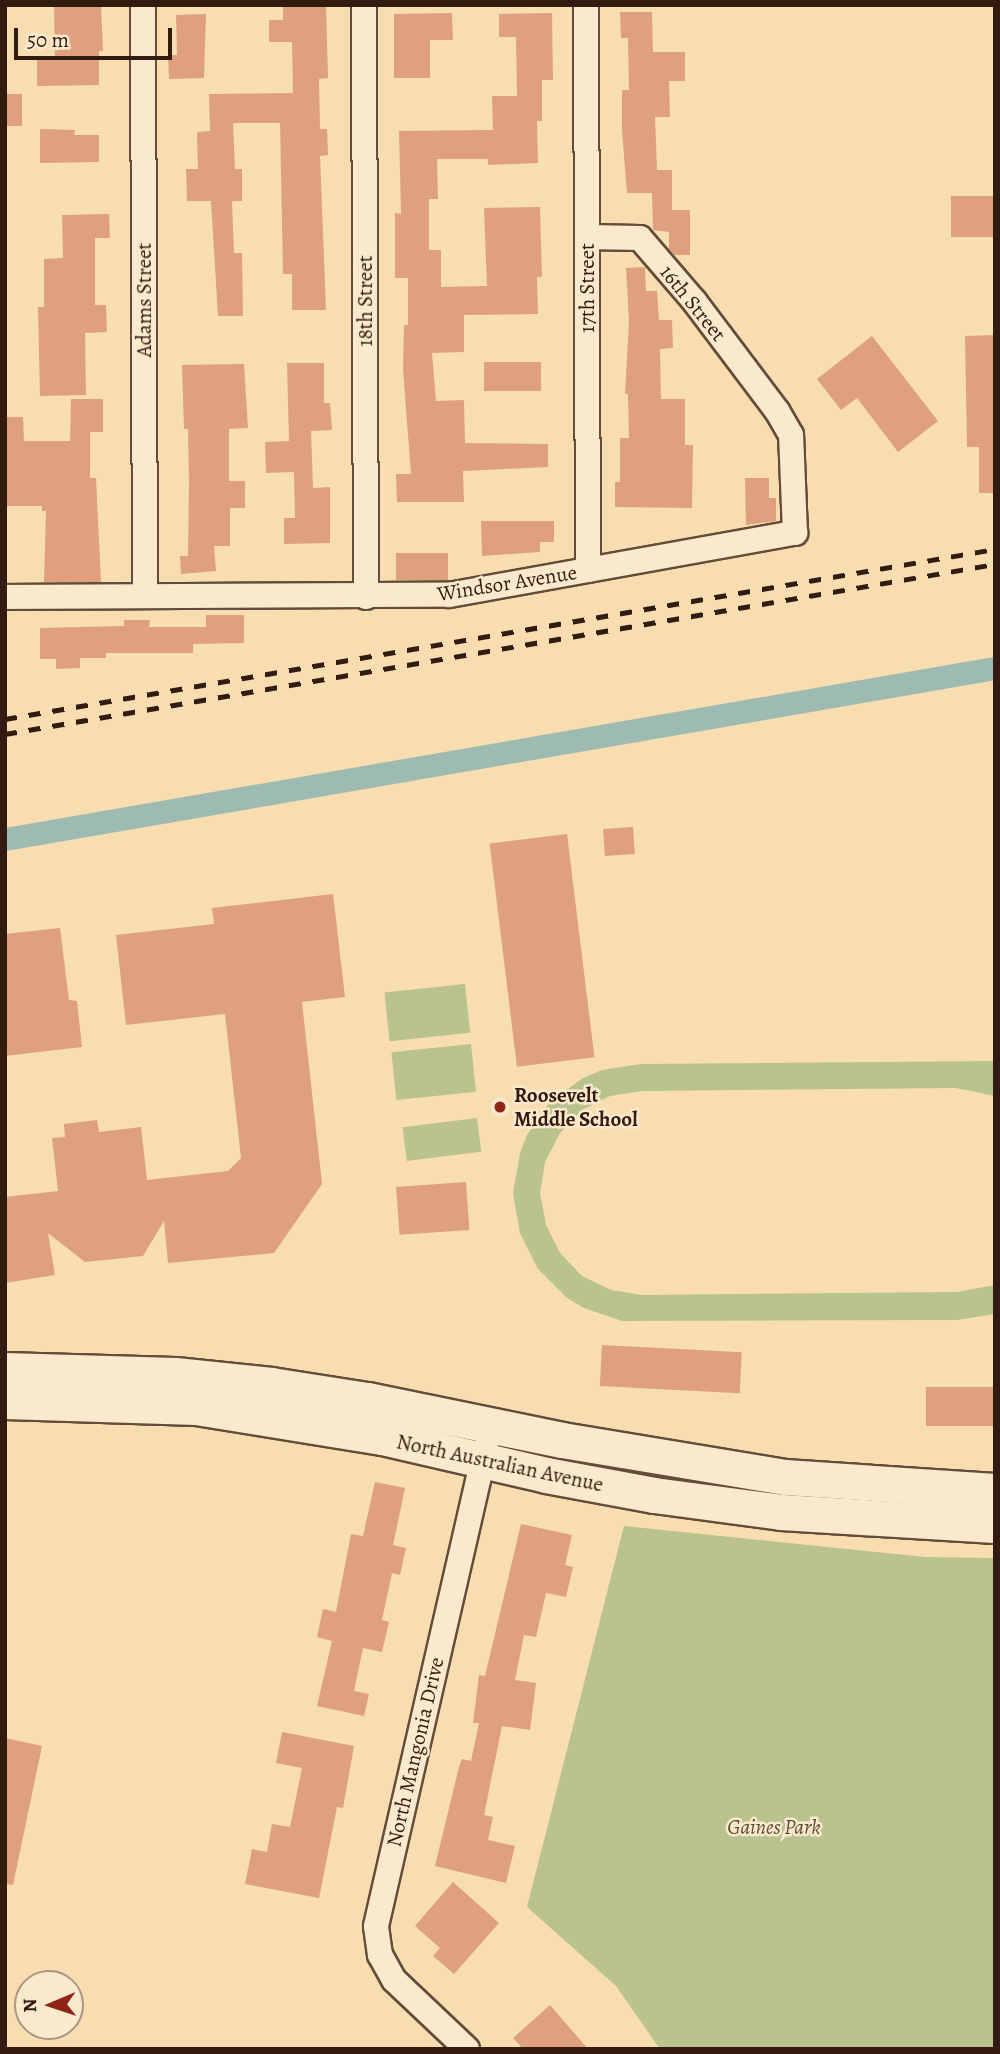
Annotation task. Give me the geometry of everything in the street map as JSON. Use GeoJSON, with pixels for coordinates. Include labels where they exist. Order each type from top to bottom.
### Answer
{"type":"FeatureCollection","features":[{"type":"Feature","properties":{"kind":"main road","name":"North Australian Avenue"},"geometry":{"type":"LineString","coordinates":[[5,1370],[175,1375],[271,1385],[785,1477],[995,1491]]}},
{"type":"Feature","properties":{"kind":"main road","name":"North Australian Avenue"},"geometry":{"type":"LineString","coordinates":[[5,1401],[196,1407],[382,1437],[482,1461],[654,1495],[769,1511],[887,1521],[995,1525]]}},
{"type":"Feature","properties":{"kind":"street","name":"Adams Street"},"geometry":{"type":"LineString","coordinates":[[142,5],[145,595]]}},
{"type":"Feature","properties":{"kind":"street","name":"18th Street"},"geometry":{"type":"LineString","coordinates":[[364,5],[366,597]]}},
{"type":"Feature","properties":{"kind":"street","name":"17th Street"},"geometry":{"type":"LineString","coordinates":[[586,5],[588,570]]}},
{"type":"Feature","properties":{"kind":"street","name":"16th Street"},"geometry":{"type":"LineString","coordinates":[[587,237],[640,238],[695,302],[777,411]]}},
{"type":"Feature","properties":{"kind":"street","name":"Windsor Avenue"},"geometry":{"type":"LineString","coordinates":[[5,597],[449,595],[795,533],[791,435],[777,411]]}},
{"type":"Feature","properties":{"kind":"street","name":"North Mangonia Drive"},"geometry":{"type":"LineString","coordinates":[[467,2049],[394,1980],[380,1955],[376,1926],[492,1425]]}},
{"type":"Feature","properties":{"kind":"green space"},"geometry":{"type":"Polygon","coordinates":[[[465,984],[470,1033],[390,1041],[384,992],[465,984]]]}},
{"type":"Feature","properties":{"kind":"green space"},"geometry":{"type":"Polygon","coordinates":[[[471,1044],[476,1092],[396,1100],[391,1052],[471,1044]]]}},
{"type":"Feature","properties":{"kind":"green space"},"geometry":{"type":"Polygon","coordinates":[[[995,1061],[995,1096],[956,1088],[642,1091],[610,1096],[582,1110],[560,1133],[545,1162],[540,1193],[546,1225],[560,1253],[582,1276],[611,1290],[642,1295],[957,1292],[995,1285],[995,1314],[957,1320],[622,1321],[584,1308],[567,1298],[538,1269],[520,1233],[513,1193],[520,1153],[527,1135],[550,1102],[583,1078],[602,1070],[641,1064],[995,1061]]]}},
{"type":"Feature","properties":{"kind":"green space"},"geometry":{"type":"Polygon","coordinates":[[[477,1118],[481,1152],[407,1161],[403,1127],[477,1118]]]}},
{"type":"Feature","properties":{"kind":"green space","name":"Gaines Park"},"geometry":{"type":"Polygon","coordinates":[[[624,1526],[925,1557],[995,1558],[995,2049],[660,2049],[616,1986],[527,1907],[624,1526]]]}},
{"type":"Feature","properties":{"kind":"building"},"geometry":{"type":"Polygon","coordinates":[[[54,5],[101,5],[103,51],[99,51],[99,85],[37,86],[37,59],[55,59],[54,5]]]}},
{"type":"Feature","properties":{"kind":"building"},"geometry":{"type":"Polygon","coordinates":[[[283,5],[326,5],[328,78],[319,79],[320,129],[327,129],[328,155],[320,156],[326,310],[292,310],[292,274],[283,274],[280,123],[233,123],[235,169],[242,169],[242,201],[232,201],[234,253],[242,253],[243,316],[218,316],[211,201],[187,201],[186,169],[198,169],[197,132],[210,131],[209,94],[293,93],[292,42],[269,42],[269,20],[283,20],[283,5]]]}},
{"type":"Feature","properties":{"kind":"building"},"geometry":{"type":"Polygon","coordinates":[[[620,12],[652,12],[653,52],[685,52],[685,81],[669,81],[670,117],[655,117],[657,170],[672,170],[672,210],[690,210],[690,255],[675,255],[669,249],[669,232],[653,230],[652,193],[627,193],[622,90],[629,90],[628,38],[621,38],[620,12]]]}},
{"type":"Feature","properties":{"kind":"building"},"geometry":{"type":"Polygon","coordinates":[[[452,13],[453,40],[430,40],[430,78],[394,78],[394,14],[452,13]]]}},
{"type":"Feature","properties":{"kind":"building"},"geometry":{"type":"Polygon","coordinates":[[[552,13],[553,80],[542,80],[542,121],[537,121],[538,163],[488,165],[488,159],[437,159],[438,199],[429,199],[429,250],[441,250],[441,287],[487,286],[484,208],[540,207],[542,277],[537,277],[538,314],[464,315],[464,352],[432,353],[436,401],[464,400],[465,443],[548,444],[548,467],[463,471],[464,502],[397,502],[396,474],[411,474],[403,370],[404,325],[408,325],[408,278],[395,278],[395,213],[401,214],[399,131],[493,130],[492,96],[517,96],[516,37],[499,37],[499,14],[552,13]]]}},
{"type":"Feature","properties":{"kind":"building"},"geometry":{"type":"Polygon","coordinates":[[[206,14],[204,78],[169,79],[168,55],[177,55],[176,15],[206,14]]]}},
{"type":"Feature","properties":{"kind":"building"},"geometry":{"type":"Polygon","coordinates":[[[5,94],[22,94],[22,126],[5,126],[5,94]]]}},
{"type":"Feature","properties":{"kind":"building"},"geometry":{"type":"Polygon","coordinates":[[[40,129],[75,130],[74,135],[99,135],[99,162],[40,163],[40,129]]]}},
{"type":"Feature","properties":{"kind":"building"},"geometry":{"type":"Polygon","coordinates":[[[951,196],[995,196],[995,237],[951,237],[951,196]]]}},
{"type":"Feature","properties":{"kind":"building"},"geometry":{"type":"Polygon","coordinates":[[[109,214],[110,238],[95,238],[95,305],[106,305],[107,332],[85,333],[86,395],[40,396],[38,307],[44,307],[44,259],[63,258],[62,215],[109,214]]]}},
{"type":"Feature","properties":{"kind":"building"},"geometry":{"type":"Polygon","coordinates":[[[645,267],[646,291],[657,291],[659,320],[672,320],[673,348],[660,349],[661,399],[685,399],[685,445],[693,445],[692,508],[615,507],[615,482],[620,482],[620,438],[629,438],[628,394],[625,394],[629,321],[626,268],[645,267]]]}},
{"type":"Feature","properties":{"kind":"building"},"geometry":{"type":"Polygon","coordinates":[[[995,335],[995,493],[979,493],[979,447],[967,447],[965,336],[995,335]]]}},
{"type":"Feature","properties":{"kind":"building"},"geometry":{"type":"Polygon","coordinates":[[[872,336],[938,421],[898,452],[857,398],[841,410],[817,379],[872,336]]]}},
{"type":"Feature","properties":{"kind":"building"},"geometry":{"type":"Polygon","coordinates":[[[484,362],[541,362],[541,391],[484,391],[484,362]]]}},
{"type":"Feature","properties":{"kind":"building"},"geometry":{"type":"Polygon","coordinates":[[[287,363],[324,363],[324,403],[330,403],[332,430],[311,431],[313,488],[330,487],[330,543],[284,544],[284,518],[295,518],[294,472],[266,473],[265,442],[289,441],[287,363]]]}},
{"type":"Feature","properties":{"kind":"building"},"geometry":{"type":"Polygon","coordinates":[[[244,364],[248,428],[229,429],[229,481],[245,481],[245,508],[230,508],[230,546],[214,546],[216,571],[181,574],[180,556],[188,556],[189,482],[188,429],[184,429],[182,365],[244,364]]]}},
{"type":"Feature","properties":{"kind":"building"},"geometry":{"type":"Polygon","coordinates":[[[71,399],[103,399],[103,432],[90,432],[90,478],[96,478],[101,582],[44,582],[46,511],[42,511],[42,506],[5,506],[5,417],[23,417],[24,441],[70,441],[71,399]]]}},
{"type":"Feature","properties":{"kind":"building"},"geometry":{"type":"Polygon","coordinates":[[[745,478],[769,478],[769,498],[776,498],[776,521],[746,525],[745,478]]]}},
{"type":"Feature","properties":{"kind":"building"},"geometry":{"type":"Polygon","coordinates":[[[481,521],[554,521],[554,542],[540,542],[540,552],[482,556],[481,521]]]}},
{"type":"Feature","properties":{"kind":"building"},"geometry":{"type":"Polygon","coordinates":[[[396,553],[448,553],[448,580],[396,580],[396,553]]]}},
{"type":"Feature","properties":{"kind":"building"},"geometry":{"type":"Polygon","coordinates":[[[206,615],[244,615],[244,643],[193,644],[193,653],[106,653],[106,658],[80,658],[80,668],[56,669],[56,659],[40,659],[40,628],[124,626],[124,620],[150,620],[149,627],[206,627],[206,615]]]}},
{"type":"Feature","properties":{"kind":"building"},"geometry":{"type":"Polygon","coordinates":[[[633,827],[635,854],[605,856],[603,829],[633,827]]]}},
{"type":"Feature","properties":{"kind":"building"},"geometry":{"type":"Polygon","coordinates":[[[567,834],[594,1057],[517,1067],[490,844],[567,834]]]}},
{"type":"Feature","properties":{"kind":"building"},"geometry":{"type":"Polygon","coordinates":[[[333,894],[345,997],[302,1002],[322,1184],[274,1253],[168,1263],[164,1221],[143,1256],[85,1262],[48,1233],[55,1275],[5,1283],[5,1197],[58,1191],[52,1138],[65,1137],[64,1124],[97,1120],[99,1132],[141,1127],[147,1180],[228,1171],[241,1158],[225,1014],[126,1025],[116,935],[214,924],[212,908],[333,894]]]}},
{"type":"Feature","properties":{"kind":"building"},"geometry":{"type":"Polygon","coordinates":[[[60,928],[69,1000],[77,1001],[82,1047],[5,1056],[5,934],[60,928]]]}},
{"type":"Feature","properties":{"kind":"building"},"geometry":{"type":"Polygon","coordinates":[[[466,1182],[469,1230],[400,1235],[396,1187],[466,1182]]]}},
{"type":"Feature","properties":{"kind":"building"},"geometry":{"type":"Polygon","coordinates":[[[602,1345],[742,1352],[740,1393],[600,1386],[602,1345]]]}},
{"type":"Feature","properties":{"kind":"building"},"geometry":{"type":"Polygon","coordinates":[[[926,1387],[995,1387],[995,1426],[926,1426],[926,1387]]]}},
{"type":"Feature","properties":{"kind":"building"},"geometry":{"type":"Polygon","coordinates":[[[375,1482],[405,1488],[393,1545],[406,1548],[400,1575],[392,1573],[382,1620],[389,1622],[382,1652],[363,1648],[354,1691],[369,1694],[364,1716],[317,1706],[332,1641],[317,1637],[323,1609],[336,1612],[351,1534],[363,1536],[375,1482]]]}},
{"type":"Feature","properties":{"kind":"building"},"geometry":{"type":"Polygon","coordinates":[[[521,1524],[572,1535],[565,1565],[573,1567],[566,1597],[546,1593],[536,1637],[524,1635],[515,1680],[536,1683],[530,1730],[502,1726],[484,1815],[493,1817],[488,1840],[515,1846],[506,1883],[435,1866],[459,1767],[462,1759],[471,1761],[479,1723],[473,1723],[479,1675],[485,1676],[521,1524]]]}},
{"type":"Feature","properties":{"kind":"building"},"geometry":{"type":"Polygon","coordinates":[[[282,1732],[354,1746],[343,1808],[337,1807],[319,1898],[245,1884],[252,1849],[267,1852],[272,1824],[290,1827],[302,1768],[276,1763],[282,1732]]]}},
{"type":"Feature","properties":{"kind":"building"},"geometry":{"type":"Polygon","coordinates":[[[5,1738],[42,1746],[13,1885],[5,1884],[5,1738]]]}},
{"type":"Feature","properties":{"kind":"building"},"geometry":{"type":"Polygon","coordinates":[[[453,1882],[499,1923],[454,1974],[433,1956],[440,1948],[415,1926],[453,1882]]]}},
{"type":"Feature","properties":{"kind":"building"},"geometry":{"type":"Polygon","coordinates":[[[550,2005],[588,2049],[523,2049],[513,2038],[550,2005]]]}},
{"type":"Feature","properties":{"kind":"waterway"},"geometry":{"type":"LineString","coordinates":[[5,839],[995,668]]}},
{"type":"Feature","properties":{"kind":"railway"},"geometry":{"type":"LineString","coordinates":[[5,719],[995,549]]}},
{"type":"Feature","properties":{"kind":"railway"},"geometry":{"type":"LineString","coordinates":[[5,734],[995,564]]}},
{"type":"Feature","properties":{"kind":"place","name":"Roosevelt Middle School"},"geometry":{"type":"Point","coordinates":[500,1107]}}]}
